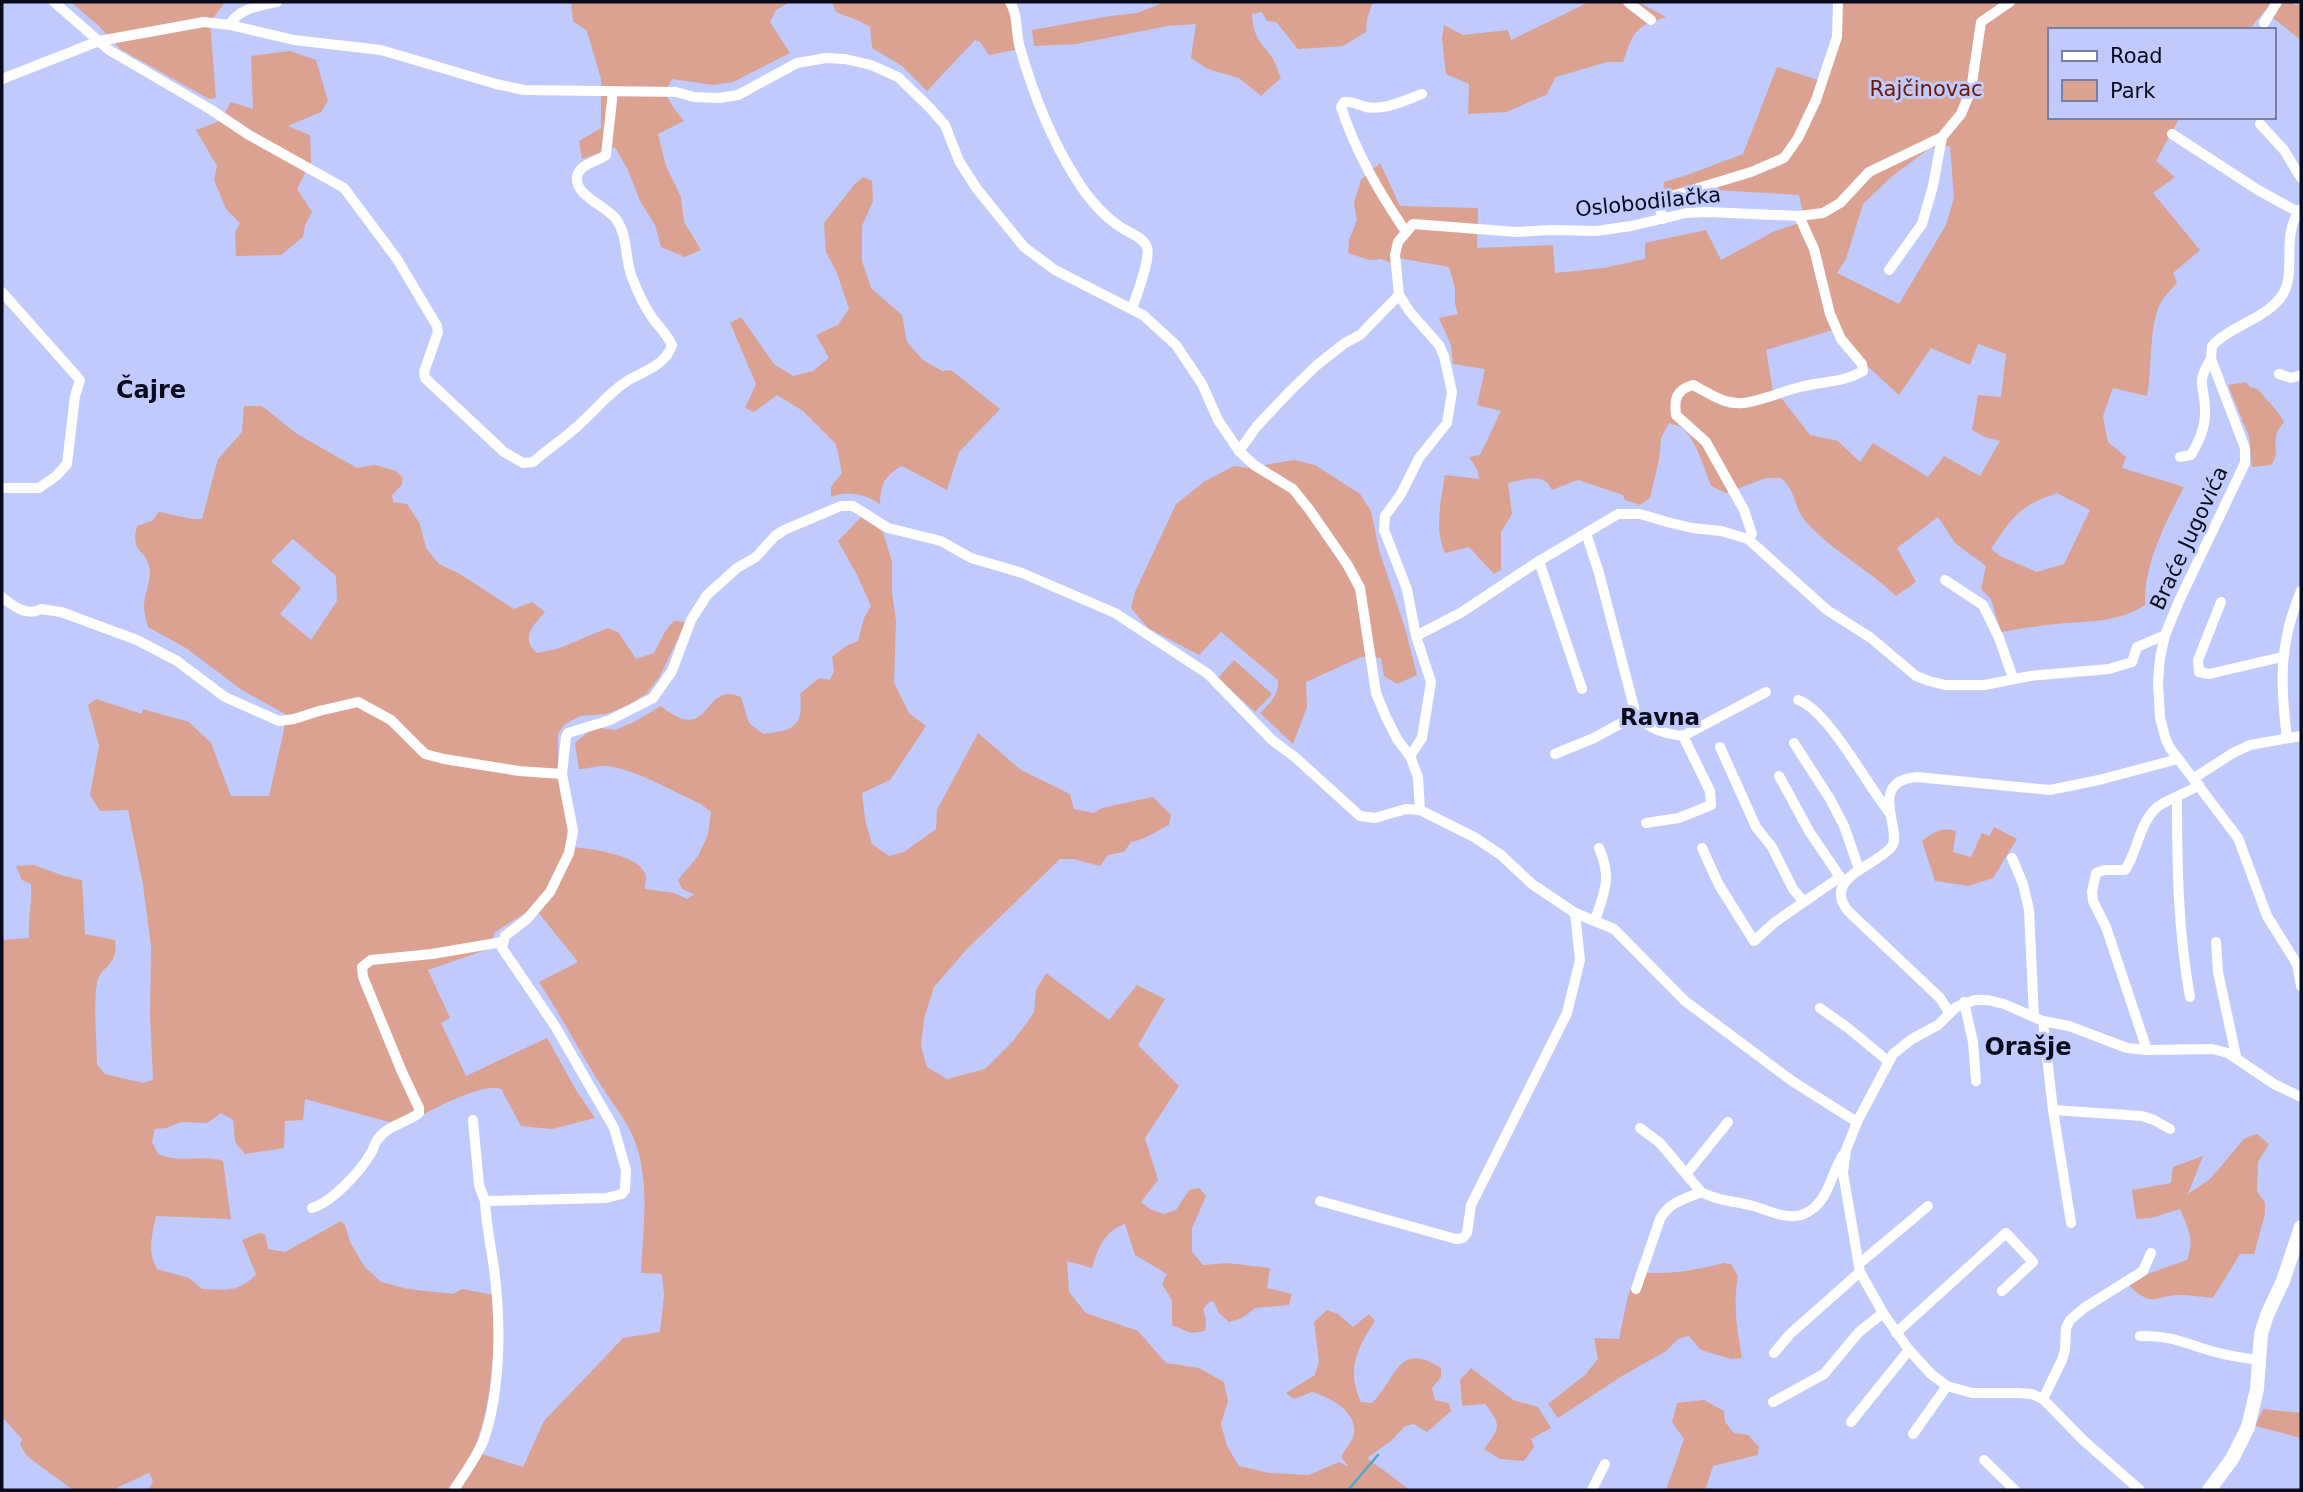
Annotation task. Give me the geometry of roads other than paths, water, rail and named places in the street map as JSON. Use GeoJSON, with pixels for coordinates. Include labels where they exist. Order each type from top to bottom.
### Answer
{"type":"FeatureCollection","features":[{"type":"Feature","properties":{"kind":"street"},"geometry":{"type":"LineString","coordinates":[[54,2],[109,50],[211,109],[249,135],[344,188],[397,259],[437,326],[438,332],[424,372],[425,378],[505,453],[523,463],[533,462],[583,422],[610,394],[670,354],[672,345],[651,316],[633,280],[626,262],[626,243],[617,220],[608,210],[590,200],[576,180],[583,167],[606,155],[613,91]]}},
{"type":"Feature","properties":{"kind":"street"},"geometry":{"type":"LineString","coordinates":[[230,25],[233,18],[245,10],[277,2]]}},
{"type":"Feature","properties":{"kind":"street"},"geometry":{"type":"LineString","coordinates":[[1010,2],[1015,11],[1019,45],[1038,103],[1063,158],[1091,199],[1119,226],[1141,238],[1147,246],[1146,262],[1132,309]]}},
{"type":"Feature","properties":{"kind":"street"},"geometry":{"type":"LineString","coordinates":[[1628,2],[1651,20]]}},
{"type":"Feature","properties":{"kind":"street"},"geometry":{"type":"LineString","coordinates":[[1663,219],[1659,206],[1662,199],[1751,172],[1784,158],[1798,138],[1816,100],[1837,37],[1838,2]]}},
{"type":"Feature","properties":{"kind":"street","name":"Oslobodilačka"},"geometry":{"type":"LineString","coordinates":[[1406,232],[1413,223],[1516,232],[1596,231],[1686,213],[1799,216],[1823,213],[1840,203],[1869,172],[1942,137],[1961,114],[1971,90],[1980,22],[2010,2]]}},
{"type":"Feature","properties":{"kind":"street"},"geometry":{"type":"LineString","coordinates":[[2264,23],[2277,2]]}},
{"type":"Feature","properties":{"kind":"street"},"geometry":{"type":"LineString","coordinates":[[2,79],[99,41],[205,22],[294,40],[381,50],[496,85],[524,90],[676,92],[694,97],[719,98],[738,95],[797,63],[826,58],[871,65],[898,77],[944,125],[959,161],[977,189],[1024,247],[1055,270],[1143,315],[1176,345],[1202,384],[1218,420],[1239,451],[1254,465],[1293,489],[1309,509],[1360,588],[1376,693],[1397,739],[1410,756],[1418,777],[1420,810]]}},
{"type":"Feature","properties":{"kind":"street"},"geometry":{"type":"LineString","coordinates":[[1410,756],[1422,738],[1431,682],[1416,636],[1406,589],[1384,530],[1385,516],[1401,494],[1419,458],[1447,423],[1452,392],[1439,345],[1399,295],[1395,255],[1398,242],[1406,232],[1375,185],[1351,139],[1341,107],[1344,102],[1352,102],[1368,107],[1383,107],[1422,94]]}},
{"type":"Feature","properties":{"kind":"street"},"geometry":{"type":"LineString","coordinates":[[2260,124],[2284,150],[2301,178]]}},
{"type":"Feature","properties":{"kind":"street"},"geometry":{"type":"LineString","coordinates":[[2172,134],[2258,190],[2300,210],[2291,230],[2283,294],[2256,317],[2217,340],[2212,346],[2211,359],[2201,375],[2206,411],[2202,436],[2191,455],[2180,457]]}},
{"type":"Feature","properties":{"kind":"street"},"geometry":{"type":"LineString","coordinates":[[1889,270],[1922,224],[1933,186],[1942,137]]}},
{"type":"Feature","properties":{"kind":"street"},"geometry":{"type":"LineString","coordinates":[[1748,539],[1752,534],[1737,496],[1706,442],[1676,415],[1674,400],[1684,387],[1693,385],[1722,401],[1743,403],[1804,386],[1851,378],[1863,371],[1862,364],[1841,339],[1830,314],[1814,249],[1799,216]]}},
{"type":"Feature","properties":{"kind":"street"},"geometry":{"type":"LineString","coordinates":[[2,292],[79,380],[66,464],[56,476],[39,488],[2,488]]}},
{"type":"Feature","properties":{"kind":"street"},"geometry":{"type":"LineString","coordinates":[[1239,451],[1257,425],[1309,373],[1345,343],[1360,335],[1399,295]]}},
{"type":"Feature","properties":{"kind":"street","name":"Braće Jugovića"},"geometry":{"type":"LineString","coordinates":[[2211,359],[2245,448],[2245,463],[2165,635],[2158,682],[2160,718],[2166,740],[2238,838],[2267,916],[2297,964],[2301,986]]}},
{"type":"Feature","properties":{"kind":"street"},"geometry":{"type":"LineString","coordinates":[[2279,374],[2291,379],[2301,375]]}},
{"type":"Feature","properties":{"kind":"street"},"geometry":{"type":"LineString","coordinates":[[485,1201],[606,1198],[622,1194],[625,1190],[626,1170],[614,1128],[555,1026],[502,948],[505,936],[527,919],[550,892],[569,853],[573,831],[562,774],[564,744],[568,733],[610,720],[653,698],[672,671],[698,608],[713,589],[737,568],[756,557],[784,530],[841,506],[853,506],[888,528],[941,541],[971,558],[1022,573],[1115,613],[1208,674],[1272,740],[1360,816],[1375,818],[1406,808],[1420,810],[1474,837],[1501,855],[1532,884],[1575,913],[1614,929],[1685,1001],[1792,1081],[1857,1122]]}},
{"type":"Feature","properties":{"kind":"street"},"geometry":{"type":"LineString","coordinates":[[1416,636],[1462,612],[1539,561],[1618,514],[1640,513],[1680,525],[1721,531],[1748,539],[1827,610],[1871,638],[1916,676],[1945,685],[1984,685],[2013,678],[2109,670],[2132,662],[2137,647],[2165,635]]}},
{"type":"Feature","properties":{"kind":"street"},"geometry":{"type":"LineString","coordinates":[[1586,533],[1636,715],[1647,727],[1683,736],[1766,692]]}},
{"type":"Feature","properties":{"kind":"street"},"geometry":{"type":"LineString","coordinates":[[1539,561],[1582,690]]}},
{"type":"Feature","properties":{"kind":"street"},"geometry":{"type":"LineString","coordinates":[[1945,580],[1983,605],[1999,638],[2013,678]]}},
{"type":"Feature","properties":{"kind":"street"},"geometry":{"type":"LineString","coordinates":[[2287,738],[2282,657],[2301,591]]}},
{"type":"Feature","properties":{"kind":"street"},"geometry":{"type":"LineString","coordinates":[[2,597],[26,611],[37,612],[41,609],[61,612],[137,640],[177,661],[225,697],[279,721],[358,702],[391,720],[425,754],[519,771],[562,774]]}},
{"type":"Feature","properties":{"kind":"street"},"geometry":{"type":"LineString","coordinates":[[2221,601],[2198,660],[2199,672],[2209,674],[2282,657]]}},
{"type":"Feature","properties":{"kind":"street"},"geometry":{"type":"LineString","coordinates":[[1798,700],[1810,706],[1845,748],[1889,812]]}},
{"type":"Feature","properties":{"kind":"street"},"geometry":{"type":"LineString","coordinates":[[1555,754],[1594,738],[1636,715]]}},
{"type":"Feature","properties":{"kind":"street"},"geometry":{"type":"LineString","coordinates":[[1646,823],[1679,818],[1712,805],[1710,791],[1683,736]]}},
{"type":"Feature","properties":{"kind":"street"},"geometry":{"type":"LineString","coordinates":[[2147,1050],[2092,892],[2096,873],[2124,870],[2151,813],[2162,804],[2177,798],[2241,748],[2301,736]]}},
{"type":"Feature","properties":{"kind":"street"},"geometry":{"type":"LineString","coordinates":[[1794,743],[1844,826],[1859,869]]}},
{"type":"Feature","properties":{"kind":"street"},"geometry":{"type":"LineString","coordinates":[[1720,747],[1756,827],[1772,846],[1793,889],[1804,902]]}},
{"type":"Feature","properties":{"kind":"street"},"geometry":{"type":"LineString","coordinates":[[1702,848],[1719,885],[1754,941],[1774,922],[1804,902],[1884,855],[1893,845],[1895,836],[1889,799],[1895,787],[1910,777],[2050,790],[2099,780],[2178,758]]}},
{"type":"Feature","properties":{"kind":"street"},"geometry":{"type":"LineString","coordinates":[[1779,776],[1809,831],[1842,879],[1842,904],[1940,998],[1949,1012]]}},
{"type":"Feature","properties":{"kind":"street"},"geometry":{"type":"LineString","coordinates":[[2177,798],[2181,941],[2190,997]]}},
{"type":"Feature","properties":{"kind":"street"},"geometry":{"type":"LineString","coordinates":[[1595,920],[1608,872],[1599,848]]}},
{"type":"Feature","properties":{"kind":"street"},"geometry":{"type":"LineString","coordinates":[[2012,858],[2027,897],[2039,1019],[2071,1223]]}},
{"type":"Feature","properties":{"kind":"street"},"geometry":{"type":"LineString","coordinates":[[1320,1201],[1456,1239],[1463,1238],[1467,1233],[1471,1205],[1567,1013],[1580,960],[1575,913]]}},
{"type":"Feature","properties":{"kind":"street"},"geometry":{"type":"LineString","coordinates":[[312,1208],[332,1196],[360,1170],[378,1139],[387,1130],[419,1113],[363,977],[362,967],[372,960],[432,954],[502,942]]}},
{"type":"Feature","properties":{"kind":"street"},"geometry":{"type":"LineString","coordinates":[[2216,942],[2218,972],[2236,1056]]}},
{"type":"Feature","properties":{"kind":"street"},"geometry":{"type":"LineString","coordinates":[[1640,1128],[1660,1143],[1701,1192],[1712,1198],[1752,1205],[1777,1214],[1803,1214],[1816,1207],[1825,1195],[1857,1122],[1888,1061],[1901,1046],[1938,1025],[1949,1012],[1964,1002],[1988,1000],[2127,1048],[2212,1049],[2236,1056],[2274,1084],[2301,1097]]}},
{"type":"Feature","properties":{"kind":"street"},"geometry":{"type":"LineString","coordinates":[[1964,1002],[1973,1042],[1976,1081]]}},
{"type":"Feature","properties":{"kind":"street"},"geometry":{"type":"LineString","coordinates":[[1820,1008],[1888,1061]]}},
{"type":"Feature","properties":{"kind":"street"},"geometry":{"type":"LineString","coordinates":[[2053,1110],[2142,1116],[2170,1129]]}},
{"type":"Feature","properties":{"kind":"street"},"geometry":{"type":"LineString","coordinates":[[454,1490],[483,1442],[499,1354],[495,1275],[485,1201],[479,1185],[473,1120]]}},
{"type":"Feature","properties":{"kind":"street"},"geometry":{"type":"LineString","coordinates":[[1686,1174],[1728,1122]]}},
{"type":"Feature","properties":{"kind":"street"},"geometry":{"type":"LineString","coordinates":[[1846,1150],[1843,1173],[1859,1268],[1883,1313],[1909,1350],[1931,1374],[1947,1386],[1972,1393],[2032,1394],[2043,1399],[2083,1440],[2140,1490]]}},
{"type":"Feature","properties":{"kind":"street"},"geometry":{"type":"LineString","coordinates":[[1636,1289],[1665,1209],[1701,1192]]}},
{"type":"Feature","properties":{"kind":"street"},"geometry":{"type":"LineString","coordinates":[[1774,1353],[1790,1334],[1859,1268],[1928,1206]]}},
{"type":"Feature","properties":{"kind":"street"},"geometry":{"type":"LineString","coordinates":[[2209,1490],[2232,1459],[2248,1427],[2257,1389],[2261,1334],[2301,1227]]}},
{"type":"Feature","properties":{"kind":"street"},"geometry":{"type":"LineString","coordinates":[[1896,1333],[2006,1233],[2034,1262],[2002,1291]]}},
{"type":"Feature","properties":{"kind":"street"},"geometry":{"type":"LineString","coordinates":[[2043,1399],[2062,1360],[2066,1328],[2070,1320],[2084,1308],[2143,1271],[2151,1253]]}},
{"type":"Feature","properties":{"kind":"street"},"geometry":{"type":"LineString","coordinates":[[1773,1402],[1824,1374],[1859,1332],[1883,1313]]}},
{"type":"Feature","properties":{"kind":"street"},"geometry":{"type":"LineString","coordinates":[[2140,1336],[2178,1338],[2216,1352],[2258,1360]]}},
{"type":"Feature","properties":{"kind":"street"},"geometry":{"type":"LineString","coordinates":[[1851,1422],[1909,1350]]}},
{"type":"Feature","properties":{"kind":"street"},"geometry":{"type":"LineString","coordinates":[[1913,1434],[1947,1386]]}},
{"type":"Feature","properties":{"kind":"street"},"geometry":{"type":"LineString","coordinates":[[1984,1460],[2015,1490]]}},
{"type":"Feature","properties":{"kind":"street"},"geometry":{"type":"LineString","coordinates":[[1592,1490],[1605,1464]]}},
{"type":"Feature","properties":{"kind":"waterway"},"geometry":{"type":"LineString","coordinates":[[1348,1490],[1378,1455]]}},
{"type":"Feature","properties":{"kind":"district","name":"Čajre"},"geometry":{"type":"Point","coordinates":[151,390]}},
{"type":"Feature","properties":{"kind":"district","name":"Ravna"},"geometry":{"type":"Point","coordinates":[1660,717]}},
{"type":"Feature","properties":{"kind":"district","name":"Orašje"},"geometry":{"type":"Point","coordinates":[2028,1047]}},
{"type":"Feature","properties":{"kind":"park label","name":"Rajčinovac"},"geometry":{"type":"Point","coordinates":[1926,89]}}]}
